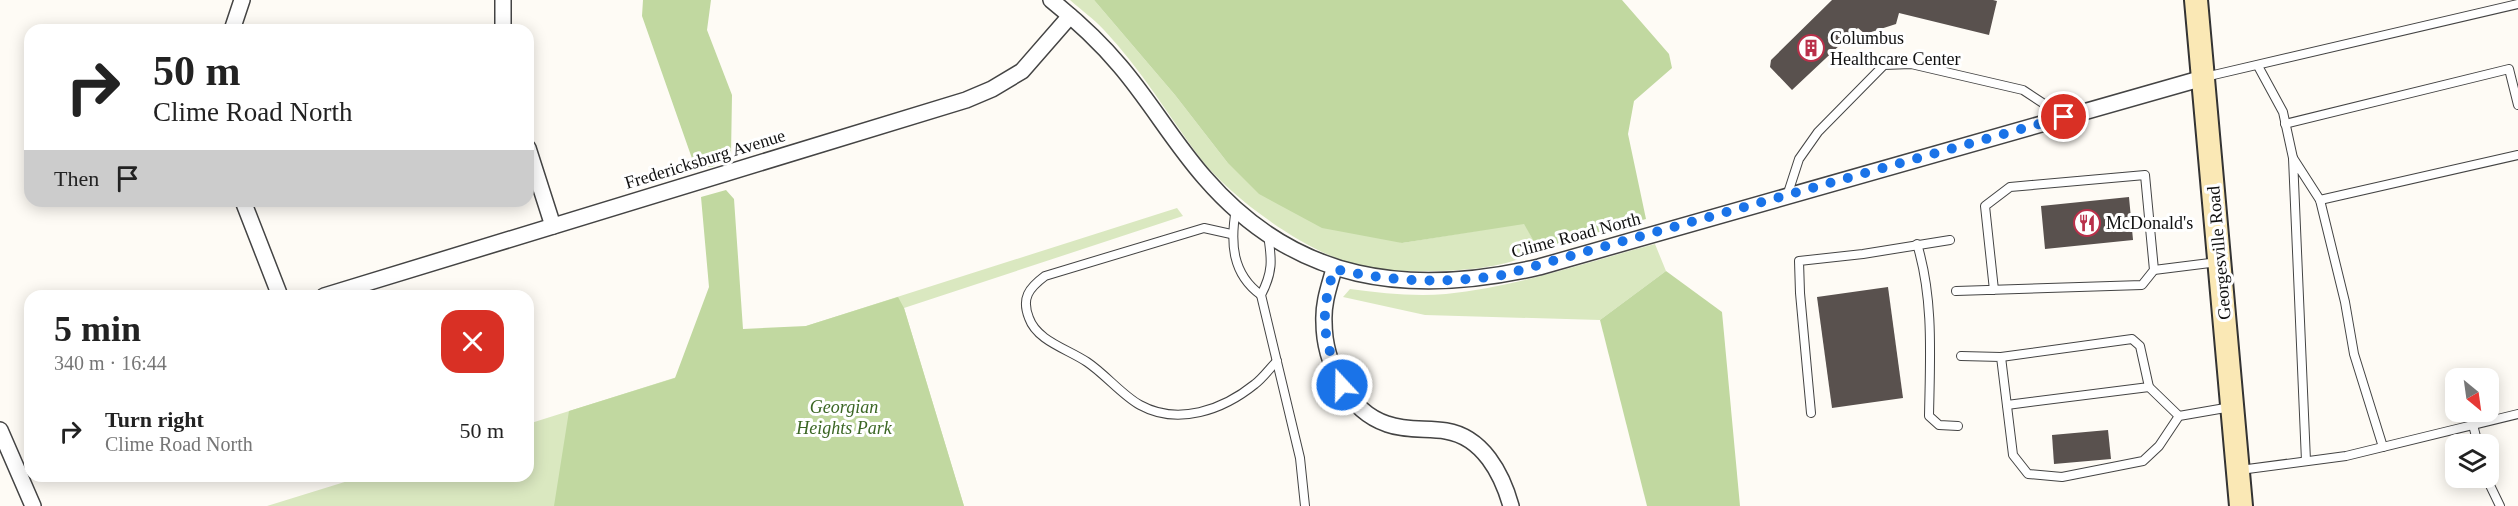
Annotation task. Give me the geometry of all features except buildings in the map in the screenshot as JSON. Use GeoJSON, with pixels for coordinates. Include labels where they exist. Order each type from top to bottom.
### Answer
{"type":"FeatureCollection","features":[{"type":"Feature","properties":{"kind":"main road","name":"Georgesville Road"},"geometry":{"type":"LineString","coordinates":[[2196,0],[2241,506]]}},
{"type":"Feature","properties":{"kind":"street"},"geometry":{"type":"LineString","coordinates":[[234,24],[242,0]]}},
{"type":"Feature","properties":{"kind":"street"},"geometry":{"type":"LineString","coordinates":[[503,0],[503,24]]}},
{"type":"Feature","properties":{"kind":"street","name":"Clime Road North"},"geometry":{"type":"LineString","coordinates":[[1051,0],[1095,38],[1120,66],[1206,179],[1250,222],[1296,252],[1334,269],[1371,277],[1407,281],[1467,280],[1503,275],[2203,78]]}},
{"type":"Feature","properties":{"kind":"street","name":"Fredericksburg Avenue"},"geometry":{"type":"LineString","coordinates":[[344,290],[966,100],[992,89],[1022,71],[1070,16]]}},
{"type":"Feature","properties":{"kind":"street"},"geometry":{"type":"LineString","coordinates":[[534,167],[553,226]]}},
{"type":"Feature","properties":{"kind":"street"},"geometry":{"type":"LineString","coordinates":[[245,207],[278,290]]}},
{"type":"Feature","properties":{"kind":"street"},"geometry":{"type":"LineString","coordinates":[[1334,269],[1325,298],[1323,324],[1338,375],[1354,404],[1369,416],[1388,425],[1449,431],[1468,440],[1484,452],[1496,467],[1506,486],[1512,506]]}},
{"type":"Feature","properties":{"kind":"street"},"geometry":{"type":"LineString","coordinates":[[0,430],[33,506]]}},
{"type":"Feature","properties":{"kind":"lane"},"geometry":{"type":"LineString","coordinates":[[2203,78],[2518,4]]}},
{"type":"Feature","properties":{"kind":"lane"},"geometry":{"type":"LineString","coordinates":[[1787,196],[1799,159],[1818,132],[1884,65],[1911,64],[2023,90],[2064,117]]}},
{"type":"Feature","properties":{"kind":"lane"},"geometry":{"type":"LineString","coordinates":[[2258,66],[2283,112],[2293,158],[2306,461]]}},
{"type":"Feature","properties":{"kind":"lane"},"geometry":{"type":"LineString","coordinates":[[2285,123],[2509,69],[2518,105]]}},
{"type":"Feature","properties":{"kind":"lane"},"geometry":{"type":"LineString","coordinates":[[2320,200],[2518,155]]}},
{"type":"Feature","properties":{"kind":"lane"},"geometry":{"type":"LineString","coordinates":[[2293,158],[2320,200],[2345,302],[2354,354],[2383,447]]}},
{"type":"Feature","properties":{"kind":"lane"},"geometry":{"type":"LineString","coordinates":[[1956,291],[1994,290],[2142,285],[2154,270],[2145,175],[2010,188],[1985,206],[1994,290]]}},
{"type":"Feature","properties":{"kind":"lane"},"geometry":{"type":"LineString","coordinates":[[1236,208],[1231,234],[1234,256],[1250,286],[1262,295]]}},
{"type":"Feature","properties":{"kind":"lane"},"geometry":{"type":"LineString","coordinates":[[1231,234],[1204,228],[1045,276],[1030,287],[1025,302],[1029,320],[1040,334],[1107,376],[1137,404],[1158,414],[1183,416],[1202,413],[1234,398],[1256,384],[1277,361]]}},
{"type":"Feature","properties":{"kind":"lane"},"geometry":{"type":"LineString","coordinates":[[1268,234],[1272,263],[1270,278],[1262,295],[1300,458],[1305,506]]}},
{"type":"Feature","properties":{"kind":"lane"},"geometry":{"type":"LineString","coordinates":[[1811,413],[1799,261],[1863,254],[1950,240]]}},
{"type":"Feature","properties":{"kind":"lane"},"geometry":{"type":"LineString","coordinates":[[1917,244],[1925,271],[1930,331],[1929,416],[1940,425],[1958,426]]}},
{"type":"Feature","properties":{"kind":"lane"},"geometry":{"type":"LineString","coordinates":[[2154,270],[2219,262]]}},
{"type":"Feature","properties":{"kind":"lane"},"geometry":{"type":"LineString","coordinates":[[1961,356],[2001,357],[2132,339],[2140,346],[2150,387],[2179,416]]}},
{"type":"Feature","properties":{"kind":"lane"},"geometry":{"type":"LineString","coordinates":[[2001,357],[2013,455],[2028,474],[2062,477],[2143,461],[2159,446],[2179,416],[2232,407]]}},
{"type":"Feature","properties":{"kind":"lane"},"geometry":{"type":"LineString","coordinates":[[2007,405],[2150,387]]}},
{"type":"Feature","properties":{"kind":"lane"},"geometry":{"type":"LineString","coordinates":[[2239,470],[2346,456],[2518,414]]}},
{"type":"Feature","properties":{"kind":"lane"},"geometry":{"type":"LineString","coordinates":[[2473,425],[2475,434]]}},
{"type":"Feature","properties":{"kind":"lane"},"geometry":{"type":"LineString","coordinates":[[2491,488],[2500,506]]}},
{"type":"Feature","properties":{"kind":"green space"},"geometry":{"type":"Polygon","coordinates":[[[643,0],[711,0],[707,30],[732,95],[731,155],[712,167],[695,167],[642,16],[643,0]]]}},
{"type":"Feature","properties":{"kind":"green space"},"geometry":{"type":"Polygon","coordinates":[[[1070,0],[1094,0],[1175,95],[1227,162],[1402,243],[1524,223],[1538,249],[1503,264],[1463,270],[1389,270],[1340,260],[1295,238],[1251,207],[1214,174],[1117,45],[1100,26],[1070,0]]]}},
{"type":"Feature","properties":{"kind":"green space"},"geometry":{"type":"Polygon","coordinates":[[[1094,0],[1622,0],[1669,54],[1672,68],[1634,101],[1628,134],[1646,219],[1538,249],[1524,224],[1402,243],[1322,228],[1259,194],[1227,162],[1175,95],[1094,0]]]}},
{"type":"Feature","properties":{"kind":"green space","name":"Georgian Heights Park"},"geometry":{"type":"Polygon","coordinates":[[[726,190],[734,199],[743,329],[806,326],[898,297],[904,308],[964,506],[554,506],[569,411],[675,378],[709,287],[701,197],[726,190]]]}},
{"type":"Feature","properties":{"kind":"green space","name":"Georgian Heights Park"},"geometry":{"type":"Polygon","coordinates":[[[1177,208],[1183,216],[904,308],[964,506],[267,506],[345,482],[534,482],[534,422],[807,336],[806,326],[1177,208]]]}},
{"type":"Feature","properties":{"kind":"green space"},"geometry":{"type":"Polygon","coordinates":[[[1655,244],[1666,271],[1600,320],[1425,315],[1343,297],[1350,289],[1422,295],[1473,291],[1525,280],[1655,244]]]}},
{"type":"Feature","properties":{"kind":"green space"},"geometry":{"type":"Polygon","coordinates":[[[1666,271],[1722,312],[1740,506],[1647,506],[1600,320],[1666,271]]]}},
{"type":"Feature","properties":{"kind":"place","name":"Columbus Healthcare Center"},"geometry":{"type":"Point","coordinates":[1811,48]}},
{"type":"Feature","properties":{"kind":"place","name":"McDonald's"},"geometry":{"type":"Point","coordinates":[2087,223]}},
{"type":"Feature","properties":{"kind":"route"},"geometry":{"type":"LineString","coordinates":[[1342,385],[1330,354],[1323,324],[1325,298],[1334,269],[1371,277],[1407,281],[1467,280],[1503,275],[1539,267],[2064,117]]}}]}
